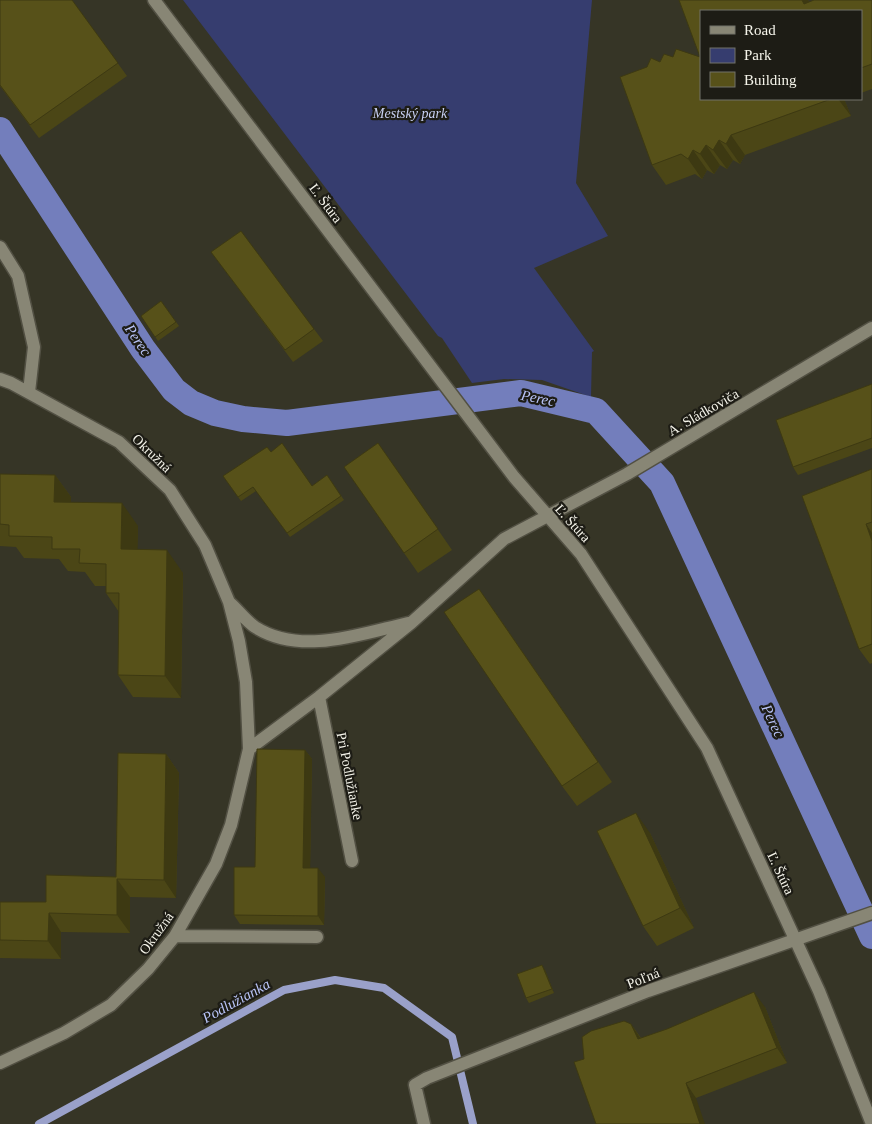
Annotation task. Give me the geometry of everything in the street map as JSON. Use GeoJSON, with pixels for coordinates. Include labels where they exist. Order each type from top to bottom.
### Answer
{"type":"FeatureCollection","features":[{"type":"Feature","properties":{"kind":"street","name":"Ľ. Štúra"},"geometry":{"type":"LineString","coordinates":[[154,0],[464,409],[514,478],[589,566],[707,748],[819,991],[872,1124]]}},
{"type":"Feature","properties":{"kind":"street"},"geometry":{"type":"LineString","coordinates":[[0,247],[18,276],[34,347],[29,392]]}},
{"type":"Feature","properties":{"kind":"street","name":"A. Sládkoviča"},"geometry":{"type":"LineString","coordinates":[[546,516],[627,474],[872,328]]}},
{"type":"Feature","properties":{"kind":"street","name":"Okružná"},"geometry":{"type":"LineString","coordinates":[[0,379],[29,392],[119,442],[170,490],[205,545],[229,602],[239,641],[246,682],[249,749],[231,825],[216,864],[175,936],[148,969],[110,1005],[64,1033],[0,1063]]}},
{"type":"Feature","properties":{"kind":"street","name":"Okružná"},"geometry":{"type":"LineString","coordinates":[[249,749],[319,697],[411,623],[504,539],[546,516]]}},
{"type":"Feature","properties":{"kind":"street","name":"Okružná"},"geometry":{"type":"LineString","coordinates":[[229,602],[254,626],[276,636],[319,643],[411,623]]}},
{"type":"Feature","properties":{"kind":"street","name":"Pri Podlužianke"},"geometry":{"type":"LineString","coordinates":[[319,697],[352,861]]}},
{"type":"Feature","properties":{"kind":"street","name":"Poľná"},"geometry":{"type":"LineString","coordinates":[[424,1124],[415,1085],[427,1078],[648,992],[871,913]]}},
{"type":"Feature","properties":{"kind":"street"},"geometry":{"type":"LineString","coordinates":[[175,936],[318,937]]}},
{"type":"Feature","properties":{"kind":"green space","name":"Mestský park"},"geometry":{"type":"Polygon","coordinates":[[[183,0],[592,0],[576,183],[608,236],[534,268],[594,351],[592,352],[591,397],[542,380],[504,379],[472,383],[442,338],[438,336],[183,0]]]}},
{"type":"Feature","properties":{"kind":"building"},"geometry":{"type":"Polygon","coordinates":[[[0,0],[72,0],[118,63],[30,125],[0,85],[0,0]]]}},
{"type":"Feature","properties":{"kind":"building"},"geometry":{"type":"Polygon","coordinates":[[[679,0],[802,0],[804,4],[814,0],[872,0],[872,64],[862,68],[862,10],[700,10],[700,57],[679,0]]]}},
{"type":"Feature","properties":{"kind":"building"},"geometry":{"type":"Polygon","coordinates":[[[676,49],[700,57],[700,100],[828,100],[731,135],[726,144],[719,140],[713,150],[706,145],[700,154],[693,150],[688,159],[681,154],[652,165],[620,77],[647,67],[651,58],[660,62],[664,54],[673,57],[676,49]]]}},
{"type":"Feature","properties":{"kind":"building"},"geometry":{"type":"Polygon","coordinates":[[[241,231],[314,329],[285,350],[211,252],[241,231]]]}},
{"type":"Feature","properties":{"kind":"building"},"geometry":{"type":"Polygon","coordinates":[[[161,301],[176,322],[155,337],[141,316],[161,301]]]}},
{"type":"Feature","properties":{"kind":"building"},"geometry":{"type":"Polygon","coordinates":[[[872,384],[872,438],[793,467],[776,420],[872,384]]]}},
{"type":"Feature","properties":{"kind":"building"},"geometry":{"type":"Polygon","coordinates":[[[282,443],[312,486],[327,475],[341,496],[287,533],[253,487],[238,497],[223,476],[267,447],[271,452],[282,443]]]}},
{"type":"Feature","properties":{"kind":"building"},"geometry":{"type":"Polygon","coordinates":[[[378,443],[438,529],[404,553],[344,467],[378,443]]]}},
{"type":"Feature","properties":{"kind":"building"},"geometry":{"type":"Polygon","coordinates":[[[872,469],[872,522],[866,524],[872,541],[872,644],[859,649],[802,496],[872,469]]]}},
{"type":"Feature","properties":{"kind":"building"},"geometry":{"type":"Polygon","coordinates":[[[0,474],[55,475],[54,502],[122,503],[121,549],[167,550],[165,676],[118,675],[119,593],[106,593],[106,564],[79,563],[80,549],[52,549],[52,537],[9,536],[9,525],[0,524],[0,474]]]}},
{"type":"Feature","properties":{"kind":"building"},"geometry":{"type":"Polygon","coordinates":[[[479,589],[598,762],[562,786],[444,612],[479,589]]]}},
{"type":"Feature","properties":{"kind":"building"},"geometry":{"type":"Polygon","coordinates":[[[257,749],[305,750],[303,868],[318,868],[318,916],[234,915],[234,867],[255,867],[257,749]]]}},
{"type":"Feature","properties":{"kind":"building"},"geometry":{"type":"Polygon","coordinates":[[[118,753],[166,754],[164,880],[117,879],[117,915],[49,913],[48,941],[0,940],[0,902],[46,902],[46,875],[116,877],[118,753]]]}},
{"type":"Feature","properties":{"kind":"building"},"geometry":{"type":"Polygon","coordinates":[[[636,813],[680,908],[643,926],[597,831],[636,813]]]}},
{"type":"Feature","properties":{"kind":"building"},"geometry":{"type":"Polygon","coordinates":[[[542,965],[552,989],[526,998],[517,974],[542,965]]]}},
{"type":"Feature","properties":{"kind":"building"},"geometry":{"type":"Polygon","coordinates":[[[754,992],[777,1048],[686,1083],[700,1124],[596,1124],[574,1062],[584,1059],[582,1037],[591,1031],[624,1021],[631,1024],[638,1039],[667,1029],[754,992]]]}},
{"type":"Feature","properties":{"kind":"waterway","name":"Perec"},"geometry":{"type":"LineString","coordinates":[[0,130],[143,349],[174,390],[191,403],[215,413],[243,419],[287,423],[521,393],[596,411],[662,483],[872,936]]}},
{"type":"Feature","properties":{"kind":"waterway","name":"Podlužianka"},"geometry":{"type":"LineString","coordinates":[[39,1124],[284,990],[335,980],[384,988],[452,1037],[473,1124]]}}]}
